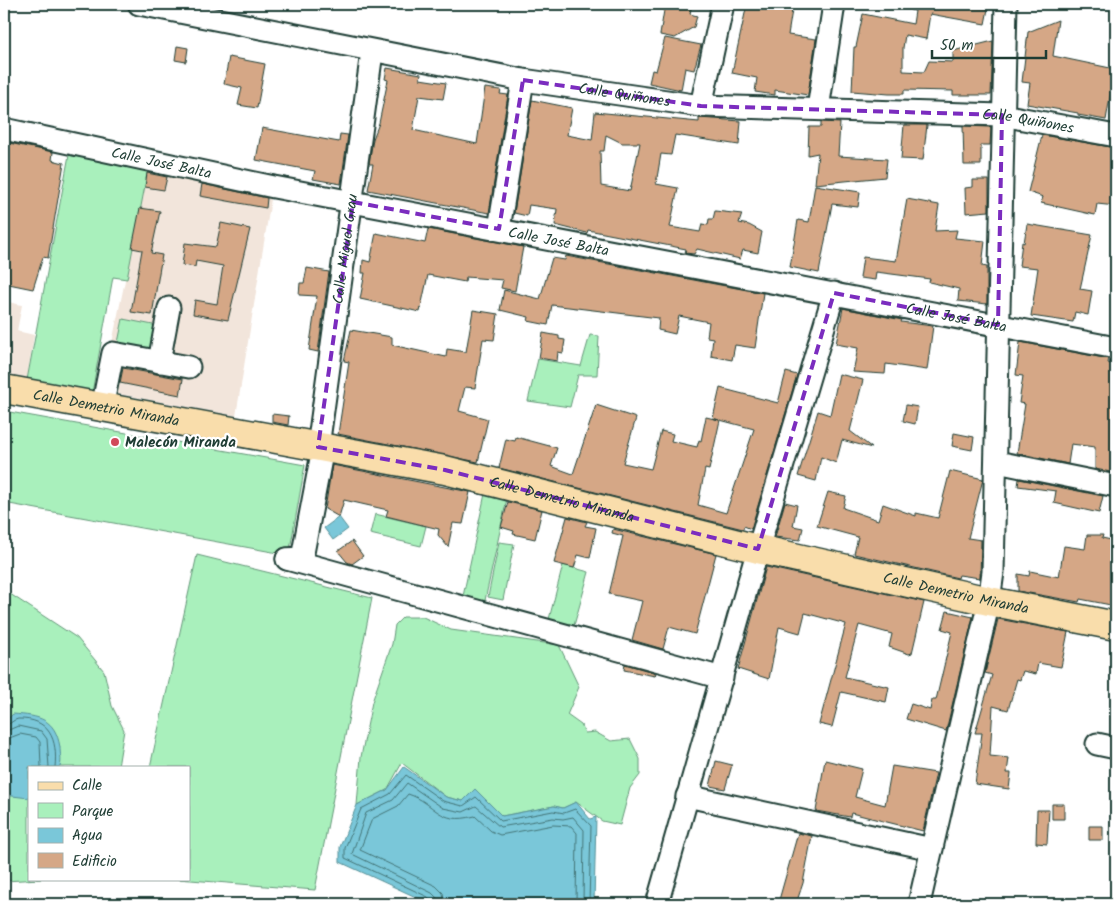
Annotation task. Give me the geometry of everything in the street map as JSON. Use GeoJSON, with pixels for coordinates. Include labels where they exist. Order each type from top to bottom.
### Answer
{"type":"FeatureCollection","features":[{"type":"Feature","properties":{"kind":"main road","name":"Calle Demetrio Miranda"},"geometry":{"type":"LineString","coordinates":[[4,389],[445,470],[758,549],[989,601],[1116,626]]}},
{"type":"Feature","properties":{"kind":"street","name":"Calle Quiñones"},"geometry":{"type":"LineString","coordinates":[[139,4],[372,52],[522,80],[701,106],[1002,115],[1116,136]]}},
{"type":"Feature","properties":{"kind":"street"},"geometry":{"type":"LineString","coordinates":[[701,106],[723,4]]}},
{"type":"Feature","properties":{"kind":"street"},"geometry":{"type":"LineString","coordinates":[[818,109],[834,4]]}},
{"type":"Feature","properties":{"kind":"street"},"geometry":{"type":"LineString","coordinates":[[919,904],[989,601],[993,572],[1006,4]]}},
{"type":"Feature","properties":{"kind":"street","name":"Calle Miguel Grau"},"geometry":{"type":"LineString","coordinates":[[372,52],[321,448],[303,553],[298,558],[287,558],[722,678]]}},
{"type":"Feature","properties":{"kind":"street"},"geometry":{"type":"LineString","coordinates":[[499,229],[522,80]]}},
{"type":"Feature","properties":{"kind":"street","name":"Calle José Balta"},"geometry":{"type":"LineString","coordinates":[[4,129],[353,202],[1116,348]]}},
{"type":"Feature","properties":{"kind":"street"},"geometry":{"type":"LineString","coordinates":[[657,904],[758,549],[834,293]]}},
{"type":"Feature","properties":{"kind":"street"},"geometry":{"type":"LineString","coordinates":[[159,362],[169,308]]}},
{"type":"Feature","properties":{"kind":"street"},"geometry":{"type":"LineString","coordinates":[[102,408],[113,353],[189,367]]}},
{"type":"Feature","properties":{"kind":"street"},"geometry":{"type":"LineString","coordinates":[[997,462],[1116,486]]}},
{"type":"Feature","properties":{"kind":"street"},"geometry":{"type":"LineString","coordinates":[[687,796],[932,848]]}},
{"type":"Feature","properties":{"kind":"highlighted area"},"geometry":{"type":"Polygon","coordinates":[[[523,80],[701,106],[1002,115],[998,325],[834,293],[758,549],[445,470],[318,447],[353,202],[499,229],[523,80]]]}},
{"type":"Feature","properties":{"kind":"shaded area"},"geometry":{"type":"Polygon","coordinates":[[[148,170],[272,193],[236,416],[102,391],[148,170]]]}},
{"type":"Feature","properties":{"kind":"shaded area"},"geometry":{"type":"Polygon","coordinates":[[[4,301],[22,305],[17,331],[34,335],[27,380],[4,376],[4,301]]]}},
{"type":"Feature","properties":{"kind":"green space"},"geometry":{"type":"Polygon","coordinates":[[[69,155],[148,170],[127,279],[113,277],[92,393],[27,380],[69,155]]]}},
{"type":"Feature","properties":{"kind":"green space"},"geometry":{"type":"Polygon","coordinates":[[[123,319],[163,327],[157,360],[116,352],[123,319]]]}},
{"type":"Feature","properties":{"kind":"green space"},"geometry":{"type":"Polygon","coordinates":[[[590,335],[599,336],[597,375],[578,375],[570,407],[528,401],[538,359],[581,366],[590,335]]]}},
{"type":"Feature","properties":{"kind":"green space"},"geometry":{"type":"Polygon","coordinates":[[[4,411],[305,465],[289,555],[4,503],[4,411]]]}},
{"type":"Feature","properties":{"kind":"green space"},"geometry":{"type":"Polygon","coordinates":[[[486,489],[508,494],[484,605],[462,601],[486,489]]]}},
{"type":"Feature","properties":{"kind":"green space"},"geometry":{"type":"Polygon","coordinates":[[[375,514],[426,526],[421,546],[370,534],[375,514]]]}},
{"type":"Feature","properties":{"kind":"green space"},"geometry":{"type":"Polygon","coordinates":[[[499,542],[514,544],[503,600],[488,597],[499,542]]]}},
{"type":"Feature","properties":{"kind":"green space"},"geometry":{"type":"Polygon","coordinates":[[[197,555],[372,598],[315,890],[190,880],[190,766],[150,766],[197,555]]]}},
{"type":"Feature","properties":{"kind":"green space"},"geometry":{"type":"Polygon","coordinates":[[[563,565],[589,572],[573,629],[548,623],[563,565]]]}},
{"type":"Feature","properties":{"kind":"green space"},"geometry":{"type":"Polygon","coordinates":[[[4,590],[77,638],[104,671],[112,706],[124,730],[118,766],[28,766],[28,880],[4,881],[4,590]]]}},
{"type":"Feature","properties":{"kind":"green space"},"geometry":{"type":"Polygon","coordinates":[[[403,617],[423,617],[451,630],[559,645],[579,687],[567,715],[581,725],[585,733],[595,732],[611,741],[630,739],[640,759],[640,775],[630,788],[620,825],[602,821],[576,802],[563,808],[554,806],[502,816],[475,789],[463,801],[446,797],[402,763],[387,790],[357,805],[361,757],[372,702],[392,644],[395,625],[403,617]]]}},
{"type":"Feature","properties":{"kind":"water"},"geometry":{"type":"Polygon","coordinates":[[[339,517],[348,529],[333,540],[324,528],[339,517]]]}},
{"type":"Feature","properties":{"kind":"water"},"geometry":{"type":"Polygon","coordinates":[[[13,714],[31,716],[50,724],[58,737],[60,766],[28,766],[28,798],[4,795],[4,722],[13,714]]]}},
{"type":"Feature","properties":{"kind":"water"},"geometry":{"type":"Polygon","coordinates":[[[404,767],[446,797],[463,801],[475,789],[502,816],[554,806],[563,808],[576,802],[590,819],[596,817],[594,904],[431,904],[340,862],[340,847],[357,805],[387,790],[404,767]]]}},
{"type":"Feature","properties":{"kind":"building"},"geometry":{"type":"Polygon","coordinates":[[[665,4],[692,4],[690,14],[697,16],[694,27],[675,38],[660,35],[665,4]]]}},
{"type":"Feature","properties":{"kind":"building"},"geometry":{"type":"Polygon","coordinates":[[[747,4],[793,4],[788,35],[816,39],[808,95],[775,90],[775,95],[755,92],[757,78],[732,73],[747,4]]]}},
{"type":"Feature","properties":{"kind":"building"},"geometry":{"type":"Polygon","coordinates":[[[910,4],[989,4],[985,24],[930,14],[926,39],[905,35],[903,71],[924,72],[929,61],[953,62],[953,51],[993,41],[991,95],[953,95],[953,91],[904,90],[904,94],[889,94],[852,91],[854,47],[856,47],[863,14],[913,24],[915,11],[910,10],[910,4]]]}},
{"type":"Feature","properties":{"kind":"building"},"geometry":{"type":"Polygon","coordinates":[[[1058,20],[1053,56],[1115,69],[1106,120],[1027,104],[1030,83],[1022,82],[1028,32],[1058,20]]]}},
{"type":"Feature","properties":{"kind":"building"},"geometry":{"type":"Polygon","coordinates":[[[665,38],[701,45],[694,70],[685,68],[681,90],[649,83],[652,70],[656,71],[665,38]]]}},
{"type":"Feature","properties":{"kind":"building"},"geometry":{"type":"Polygon","coordinates":[[[177,46],[188,48],[186,62],[175,60],[177,46]]]}},
{"type":"Feature","properties":{"kind":"building"},"geometry":{"type":"Polygon","coordinates":[[[229,57],[265,64],[257,108],[238,105],[242,88],[224,84],[229,57]]]}},
{"type":"Feature","properties":{"kind":"building"},"geometry":{"type":"Polygon","coordinates":[[[387,68],[421,74],[420,79],[446,83],[443,99],[419,96],[413,130],[477,144],[485,88],[501,90],[500,94],[508,95],[489,213],[368,190],[373,164],[369,164],[373,139],[379,123],[388,80],[385,79],[387,68]]]}},
{"type":"Feature","properties":{"kind":"building"},"geometry":{"type":"Polygon","coordinates":[[[532,100],[572,108],[567,135],[592,140],[595,112],[699,122],[699,118],[741,121],[739,145],[675,135],[671,155],[661,154],[656,184],[678,188],[670,227],[700,232],[702,224],[708,225],[709,219],[713,219],[715,211],[742,214],[739,223],[749,225],[762,232],[758,253],[743,250],[740,259],[697,249],[694,254],[685,253],[686,249],[588,230],[587,233],[555,225],[557,209],[529,205],[527,216],[514,213],[532,100]],[[606,135],[604,151],[600,151],[601,186],[630,191],[640,143],[622,143],[606,135]]]}},
{"type":"Feature","properties":{"kind":"building"},"geometry":{"type":"Polygon","coordinates":[[[821,122],[840,123],[838,156],[887,159],[885,177],[815,184],[818,153],[808,155],[809,127],[821,127],[821,122]]]}},
{"type":"Feature","properties":{"kind":"building"},"geometry":{"type":"Polygon","coordinates":[[[904,125],[927,125],[923,160],[901,159],[904,125]]]}},
{"type":"Feature","properties":{"kind":"building"},"geometry":{"type":"Polygon","coordinates":[[[963,126],[991,127],[990,145],[981,145],[981,165],[964,165],[963,126]]]}},
{"type":"Feature","properties":{"kind":"building"},"geometry":{"type":"Polygon","coordinates":[[[262,128],[339,142],[340,134],[348,135],[341,184],[313,179],[315,171],[256,160],[262,128]]]}},
{"type":"Feature","properties":{"kind":"building"},"geometry":{"type":"Polygon","coordinates":[[[1042,135],[1116,148],[1113,161],[1116,162],[1116,206],[1097,204],[1095,215],[1041,203],[1043,197],[1028,192],[1042,135]]]}},
{"type":"Feature","properties":{"kind":"building"},"geometry":{"type":"Polygon","coordinates":[[[4,142],[53,152],[52,160],[64,163],[48,258],[43,257],[33,289],[4,283],[7,247],[4,247],[4,142]]]}},
{"type":"Feature","properties":{"kind":"building"},"geometry":{"type":"Polygon","coordinates":[[[147,173],[167,177],[164,190],[145,187],[147,173]]]}},
{"type":"Feature","properties":{"kind":"building"},"geometry":{"type":"Polygon","coordinates":[[[973,180],[989,180],[989,211],[966,213],[965,188],[973,187],[973,180]]]}},
{"type":"Feature","properties":{"kind":"building"},"geometry":{"type":"Polygon","coordinates":[[[202,184],[267,198],[266,208],[200,196],[202,184]]]}},
{"type":"Feature","properties":{"kind":"building"},"geometry":{"type":"Polygon","coordinates":[[[815,185],[860,192],[858,207],[832,204],[819,273],[790,267],[798,220],[809,222],[815,185]]]}},
{"type":"Feature","properties":{"kind":"building"},"geometry":{"type":"Polygon","coordinates":[[[907,199],[939,205],[935,231],[957,230],[955,238],[985,241],[982,266],[987,267],[987,304],[958,301],[959,289],[929,282],[930,279],[876,272],[875,280],[860,278],[863,257],[896,261],[907,199]]]}},
{"type":"Feature","properties":{"kind":"building"},"geometry":{"type":"Polygon","coordinates":[[[140,208],[160,211],[151,253],[162,255],[152,315],[131,312],[142,250],[132,248],[140,208]]]}},
{"type":"Feature","properties":{"kind":"building"},"geometry":{"type":"Polygon","coordinates":[[[221,223],[250,229],[228,320],[193,314],[195,300],[217,304],[223,266],[196,261],[195,267],[182,265],[185,243],[216,247],[221,223]]]}},
{"type":"Feature","properties":{"kind":"building"},"geometry":{"type":"Polygon","coordinates":[[[1027,224],[1092,235],[1080,289],[1092,291],[1088,315],[1075,312],[1073,322],[1031,316],[1038,268],[1019,266],[1022,242],[1024,243],[1027,224]]]}},
{"type":"Feature","properties":{"kind":"building"},"geometry":{"type":"Polygon","coordinates":[[[428,229],[523,247],[515,291],[501,288],[503,280],[466,277],[465,282],[428,275],[420,312],[360,299],[365,273],[362,273],[363,260],[370,262],[376,233],[425,243],[428,229]]]}},
{"type":"Feature","properties":{"kind":"building"},"geometry":{"type":"Polygon","coordinates":[[[566,256],[763,293],[755,348],[735,345],[732,360],[711,356],[713,338],[707,337],[709,322],[679,316],[675,334],[658,330],[659,318],[552,305],[548,325],[528,321],[529,317],[500,310],[504,290],[540,299],[552,258],[565,260],[566,256]]]}},
{"type":"Feature","properties":{"kind":"building"},"geometry":{"type":"Polygon","coordinates":[[[307,268],[329,272],[318,352],[309,350],[317,296],[299,295],[300,283],[304,283],[307,268]]]}},
{"type":"Feature","properties":{"kind":"building"},"geometry":{"type":"Polygon","coordinates":[[[843,308],[902,320],[901,322],[933,326],[927,370],[886,364],[885,374],[853,372],[858,348],[836,344],[843,308]]]}},
{"type":"Feature","properties":{"kind":"building"},"geometry":{"type":"Polygon","coordinates":[[[473,310],[498,314],[494,340],[483,339],[475,388],[465,387],[459,411],[488,419],[478,462],[338,434],[349,362],[344,361],[351,330],[392,337],[392,345],[446,357],[447,349],[466,352],[473,310]]]}},
{"type":"Feature","properties":{"kind":"building"},"geometry":{"type":"Polygon","coordinates":[[[543,333],[559,336],[559,339],[565,340],[563,353],[558,352],[557,361],[539,358],[543,333]]]}},
{"type":"Feature","properties":{"kind":"building"},"geometry":{"type":"Polygon","coordinates":[[[1020,342],[1109,359],[1108,363],[1116,365],[1116,473],[1095,469],[1095,447],[1071,444],[1068,464],[1017,453],[1025,404],[1019,403],[1023,376],[1016,375],[1020,342]]]}},
{"type":"Feature","properties":{"kind":"building"},"geometry":{"type":"Polygon","coordinates":[[[123,368],[183,379],[180,395],[120,383],[123,368]]]}},
{"type":"Feature","properties":{"kind":"building"},"geometry":{"type":"Polygon","coordinates":[[[786,372],[797,375],[751,529],[744,526],[743,529],[499,468],[506,439],[515,441],[516,437],[557,448],[551,466],[573,474],[596,405],[636,418],[623,463],[651,469],[661,431],[673,434],[671,441],[697,447],[699,440],[701,441],[706,417],[719,420],[713,418],[720,388],[778,403],[786,372]],[[720,420],[709,470],[705,469],[698,505],[726,513],[754,429],[720,420]]]}},
{"type":"Feature","properties":{"kind":"building"},"geometry":{"type":"Polygon","coordinates":[[[839,374],[863,380],[850,431],[872,448],[842,440],[836,463],[821,457],[816,481],[798,476],[818,411],[830,415],[839,374]]]}},
{"type":"Feature","properties":{"kind":"building"},"geometry":{"type":"Polygon","coordinates":[[[906,405],[918,407],[915,424],[903,421],[906,405]]]}},
{"type":"Feature","properties":{"kind":"building"},"geometry":{"type":"Polygon","coordinates":[[[272,414],[289,416],[288,425],[272,422],[272,414]]]}},
{"type":"Feature","properties":{"kind":"building"},"geometry":{"type":"Polygon","coordinates":[[[954,433],[974,437],[972,450],[952,446],[954,433]]]}},
{"type":"Feature","properties":{"kind":"building"},"geometry":{"type":"Polygon","coordinates":[[[332,465],[470,492],[463,524],[453,523],[448,547],[438,535],[439,529],[386,516],[388,510],[344,500],[339,517],[325,509],[332,465]]]}},
{"type":"Feature","properties":{"kind":"building"},"geometry":{"type":"Polygon","coordinates":[[[950,471],[983,479],[968,538],[981,540],[980,578],[959,575],[958,578],[854,554],[858,537],[817,526],[828,492],[846,496],[843,508],[878,520],[883,504],[916,516],[916,513],[938,518],[950,471]]]}},
{"type":"Feature","properties":{"kind":"building"},"geometry":{"type":"Polygon","coordinates":[[[1019,479],[1103,496],[1099,513],[1054,503],[1056,491],[1018,486],[1019,479]]]}},
{"type":"Feature","properties":{"kind":"building"},"geometry":{"type":"Polygon","coordinates":[[[508,502],[542,510],[535,539],[513,534],[514,531],[501,527],[508,502]]]}},
{"type":"Feature","properties":{"kind":"building"},"geometry":{"type":"Polygon","coordinates":[[[785,502],[797,505],[793,526],[803,528],[800,540],[775,537],[785,502]]]}},
{"type":"Feature","properties":{"kind":"building"},"geometry":{"type":"Polygon","coordinates":[[[567,517],[587,522],[585,526],[596,528],[590,558],[578,555],[574,568],[554,563],[567,517]]]}},
{"type":"Feature","properties":{"kind":"building"},"geometry":{"type":"Polygon","coordinates":[[[613,529],[716,554],[695,634],[669,627],[663,649],[632,640],[642,601],[609,594],[623,536],[612,533],[613,529]]]}},
{"type":"Feature","properties":{"kind":"building"},"geometry":{"type":"Polygon","coordinates":[[[1087,535],[1103,535],[1102,538],[1116,541],[1116,606],[1080,599],[1079,602],[1018,591],[1018,574],[1029,576],[1030,571],[1059,577],[1064,546],[1085,549],[1087,535]]]}},
{"type":"Feature","properties":{"kind":"building"},"geometry":{"type":"Polygon","coordinates":[[[352,541],[363,556],[352,564],[347,562],[338,551],[352,541]]]}},
{"type":"Feature","properties":{"kind":"building"},"geometry":{"type":"Polygon","coordinates":[[[766,567],[924,602],[912,653],[909,654],[889,647],[892,634],[859,625],[845,677],[889,687],[886,702],[841,692],[832,727],[819,724],[846,624],[805,613],[800,633],[779,627],[769,679],[738,669],[766,567]]]}},
{"type":"Feature","properties":{"kind":"building"},"geometry":{"type":"Polygon","coordinates":[[[947,611],[973,617],[946,731],[906,719],[911,704],[930,710],[932,700],[936,700],[952,632],[942,629],[947,611]]]}},
{"type":"Feature","properties":{"kind":"building"},"geometry":{"type":"Polygon","coordinates":[[[998,619],[1068,632],[1061,667],[1038,663],[1036,674],[1023,671],[1020,680],[1017,679],[1008,710],[993,706],[990,756],[1009,758],[1007,773],[1011,773],[1009,789],[975,784],[982,733],[975,733],[992,675],[985,673],[998,619]]]}},
{"type":"Feature","properties":{"kind":"building"},"geometry":{"type":"Polygon","coordinates":[[[625,664],[656,673],[655,676],[624,670],[625,664]]]}},
{"type":"Feature","properties":{"kind":"building"},"geometry":{"type":"Polygon","coordinates":[[[825,760],[862,769],[855,797],[885,805],[892,766],[936,773],[923,831],[851,813],[850,817],[816,811],[825,760]]]}},
{"type":"Feature","properties":{"kind":"building"},"geometry":{"type":"Polygon","coordinates":[[[716,761],[732,765],[725,789],[710,786],[716,761]]]}},
{"type":"Feature","properties":{"kind":"building"},"geometry":{"type":"Polygon","coordinates":[[[1052,804],[1064,804],[1064,819],[1052,819],[1052,804]]]}},
{"type":"Feature","properties":{"kind":"building"},"geometry":{"type":"Polygon","coordinates":[[[1037,810],[1049,810],[1047,844],[1036,843],[1037,810]]]}},
{"type":"Feature","properties":{"kind":"building"},"geometry":{"type":"Polygon","coordinates":[[[1089,826],[1103,826],[1103,840],[1089,840],[1089,826]]]}},
{"type":"Feature","properties":{"kind":"building"},"geometry":{"type":"Polygon","coordinates":[[[798,833],[812,836],[803,883],[796,904],[794,904],[779,900],[798,833]]]}},
{"type":"Feature","properties":{"kind":"place","name":"Malecón Miranda"},"geometry":{"type":"Point","coordinates":[115,442]}}]}
